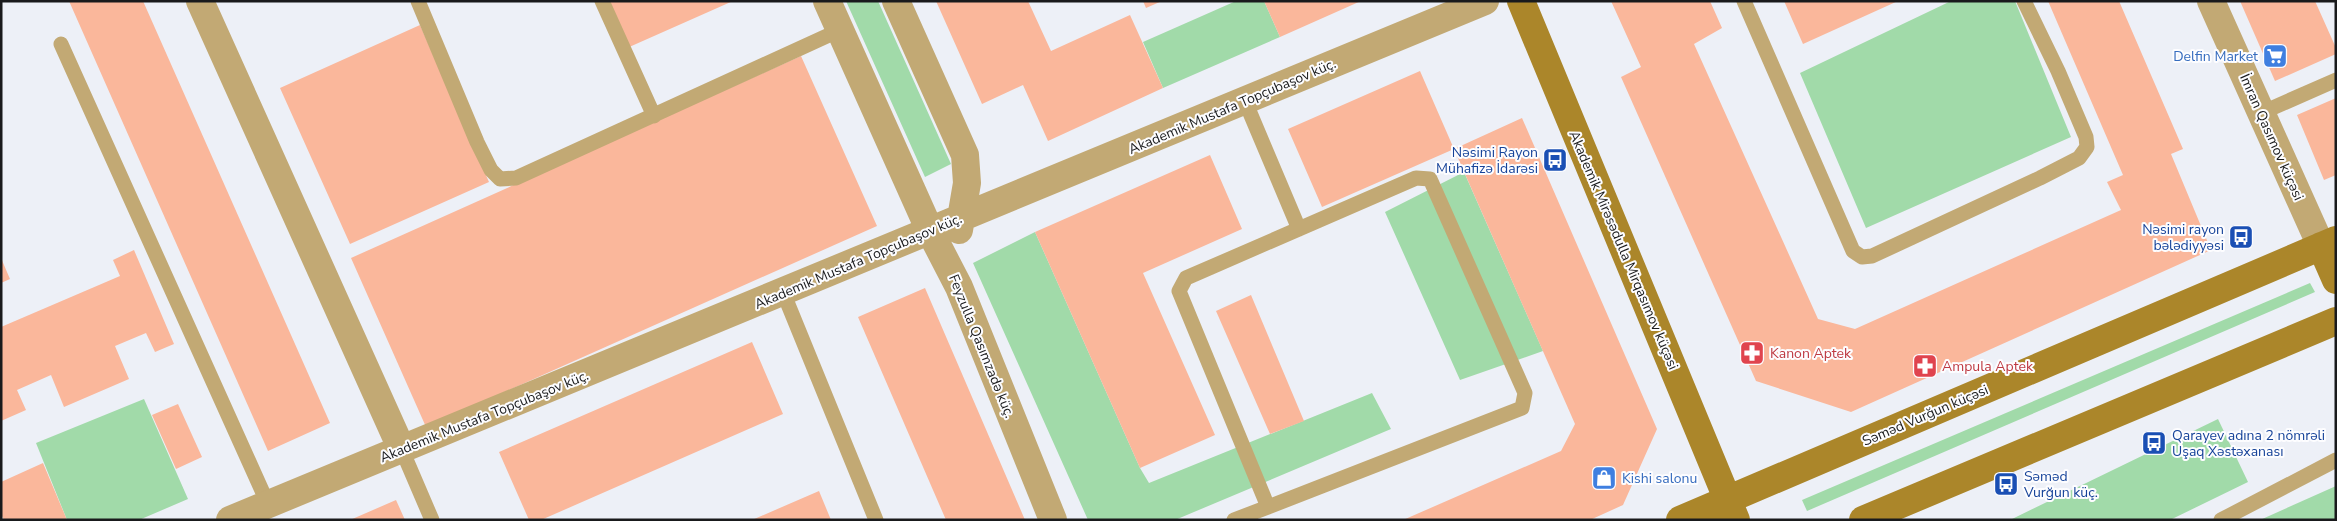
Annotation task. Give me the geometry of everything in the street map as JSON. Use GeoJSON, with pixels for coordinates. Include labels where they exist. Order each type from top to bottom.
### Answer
{"type":"FeatureCollection","features":[{"type":"Feature","properties":{"kind":"main road","name":"Akademik Mirəsədulla Mirqasımov küçəsi"},"geometry":{"type":"LineString","coordinates":[[1520,1],[1732,510]]}},
{"type":"Feature","properties":{"kind":"main road","name":"Səməd Vurğun küçəsi"},"geometry":{"type":"LineString","coordinates":[[1680,520],[1732,510],[2328,243]]}},
{"type":"Feature","properties":{"kind":"main road"},"geometry":{"type":"LineString","coordinates":[[2328,243],[2336,280]]}},
{"type":"Feature","properties":{"kind":"main road"},"geometry":{"type":"LineString","coordinates":[[1864,520],[2336,321]]}},
{"type":"Feature","properties":{"kind":"street"},"geometry":{"type":"LineString","coordinates":[[200,1],[402,450]]}},
{"type":"Feature","properties":{"kind":"street"},"geometry":{"type":"LineString","coordinates":[[827,1],[930,231],[949,266]]}},
{"type":"Feature","properties":{"kind":"street","name":"Feyzulla Qasımzadə küç."},"geometry":{"type":"LineString","coordinates":[[896,1],[965,155],[967,183],[962,217],[949,266],[1053,520]]}},
{"type":"Feature","properties":{"kind":"street","name":"Akademik Mustafa Topçubaşov küç."},"geometry":{"type":"LineString","coordinates":[[230,520],[1485,1]]}},
{"type":"Feature","properties":{"kind":"street","name":"İmran Qasımov küçəsi"},"geometry":{"type":"LineString","coordinates":[[2211,1],[2261,113],[2328,243]]}},
{"type":"Feature","properties":{"kind":"lane"},"geometry":{"type":"LineString","coordinates":[[418,1],[478,142],[491,170],[500,179],[516,178],[840,30]]}},
{"type":"Feature","properties":{"kind":"lane"},"geometry":{"type":"LineString","coordinates":[[602,1],[654,116]]}},
{"type":"Feature","properties":{"kind":"lane"},"geometry":{"type":"LineString","coordinates":[[1744,1],[1853,251],[1862,257],[1872,256],[2040,178],[2079,158],[2087,147],[2086,137],[2058,71],[2024,1]]}},
{"type":"Feature","properties":{"kind":"lane"},"geometry":{"type":"LineString","coordinates":[[61,44],[268,504]]}},
{"type":"Feature","properties":{"kind":"lane"},"geometry":{"type":"LineString","coordinates":[[2261,113],[2336,80]]}},
{"type":"Feature","properties":{"kind":"lane"},"geometry":{"type":"LineString","coordinates":[[1245,101],[1299,229]]}},
{"type":"Feature","properties":{"kind":"lane"},"geometry":{"type":"LineString","coordinates":[[1234,520],[1268,507],[1522,408],[1525,393],[1430,179],[1416,178],[1186,278],[1179,291],[1268,507]]}},
{"type":"Feature","properties":{"kind":"lane"},"geometry":{"type":"LineString","coordinates":[[783,292],[876,520]]}},
{"type":"Feature","properties":{"kind":"lane"},"geometry":{"type":"LineString","coordinates":[[402,450],[432,520]]}},
{"type":"Feature","properties":{"kind":"lane"},"geometry":{"type":"LineString","coordinates":[[2224,519],[2336,460]]}},
{"type":"Feature","properties":{"kind":"green space"},"geometry":{"type":"Polygon","coordinates":[[[846,1],[878,1],[951,164],[925,177],[846,1]]]}},
{"type":"Feature","properties":{"kind":"green space"},"geometry":{"type":"Polygon","coordinates":[[[1236,1],[1264,1],[1280,37],[1163,88],[1143,42],[1236,1]]]}},
{"type":"Feature","properties":{"kind":"green space"},"geometry":{"type":"Polygon","coordinates":[[[1951,1],[2015,1],[2071,137],[1866,228],[1800,73],[1951,1]]]}},
{"type":"Feature","properties":{"kind":"green space"},"geometry":{"type":"Polygon","coordinates":[[[1464,172],[1543,351],[1460,380],[1385,212],[1464,172]]]}},
{"type":"Feature","properties":{"kind":"green space"},"geometry":{"type":"Polygon","coordinates":[[[1035,232],[1140,468],[1149,483],[1372,393],[1391,429],[1175,520],[1088,520],[973,263],[1035,232]]]}},
{"type":"Feature","properties":{"kind":"green space"},"geometry":{"type":"Polygon","coordinates":[[[2310,283],[2315,292],[1807,511],[1802,500],[2310,283]]]}},
{"type":"Feature","properties":{"kind":"green space"},"geometry":{"type":"Polygon","coordinates":[[[144,399],[188,499],[139,520],[67,520],[36,443],[144,399]]]}},
{"type":"Feature","properties":{"kind":"green space"},"geometry":{"type":"Polygon","coordinates":[[[2218,419],[2248,482],[2170,520],[2010,520],[2218,419]]]}},
{"type":"Feature","properties":{"kind":"green space"},"geometry":{"type":"Polygon","coordinates":[[[2336,486],[2336,520],[2260,520],[2336,486]]]}},
{"type":"Feature","properties":{"kind":"building"},"geometry":{"type":"Polygon","coordinates":[[[69,1],[143,1],[330,423],[268,451],[69,1]]]}},
{"type":"Feature","properties":{"kind":"building"},"geometry":{"type":"Polygon","coordinates":[[[606,1],[733,1],[627,48],[606,1]]]}},
{"type":"Feature","properties":{"kind":"building"},"geometry":{"type":"Polygon","coordinates":[[[936,1],[1028,1],[1051,51],[1130,15],[1163,88],[1048,141],[1023,85],[982,104],[936,1]]]}},
{"type":"Feature","properties":{"kind":"building"},"geometry":{"type":"Polygon","coordinates":[[[1143,1],[1162,1],[1146,8],[1143,1]]]}},
{"type":"Feature","properties":{"kind":"building"},"geometry":{"type":"Polygon","coordinates":[[[1264,1],[1361,1],[1280,37],[1264,1]]]}},
{"type":"Feature","properties":{"kind":"building"},"geometry":{"type":"Polygon","coordinates":[[[1611,1],[1710,1],[1722,28],[1694,44],[1818,319],[1855,329],[2121,210],[2107,182],[2123,175],[2048,1],[2119,1],[2183,149],[2171,154],[2211,250],[1851,412],[1756,381],[1621,77],[1641,67],[1611,1]]]}},
{"type":"Feature","properties":{"kind":"building"},"geometry":{"type":"Polygon","coordinates":[[[1784,1],[1898,1],[1803,44],[1784,1]]]}},
{"type":"Feature","properties":{"kind":"building"},"geometry":{"type":"Polygon","coordinates":[[[2240,1],[2315,1],[2336,48],[2336,54],[2275,81],[2240,1]]]}},
{"type":"Feature","properties":{"kind":"building"},"geometry":{"type":"Polygon","coordinates":[[[420,25],[489,182],[350,244],[280,88],[420,25]]]}},
{"type":"Feature","properties":{"kind":"building"},"geometry":{"type":"Polygon","coordinates":[[[801,56],[877,226],[426,427],[351,258],[801,56]]]}},
{"type":"Feature","properties":{"kind":"building"},"geometry":{"type":"Polygon","coordinates":[[[1420,71],[1454,149],[1322,207],[1288,129],[1420,71]]]}},
{"type":"Feature","properties":{"kind":"building"},"geometry":{"type":"Polygon","coordinates":[[[2336,98],[2336,175],[2324,180],[2297,115],[2336,98]]]}},
{"type":"Feature","properties":{"kind":"building"},"geometry":{"type":"Polygon","coordinates":[[[1522,118],[1657,429],[1623,505],[1590,520],[1403,520],[1561,451],[1575,424],[1454,149],[1522,118]]]}},
{"type":"Feature","properties":{"kind":"building"},"geometry":{"type":"Polygon","coordinates":[[[1210,155],[1242,229],[1143,273],[1215,435],[1140,468],[1035,232],[1210,155]]]}},
{"type":"Feature","properties":{"kind":"building"},"geometry":{"type":"Polygon","coordinates":[[[134,250],[174,344],[155,352],[146,333],[115,346],[129,379],[64,407],[51,375],[17,390],[26,410],[1,421],[1,327],[120,276],[113,260],[134,250]]]}},
{"type":"Feature","properties":{"kind":"building"},"geometry":{"type":"Polygon","coordinates":[[[1,258],[10,279],[1,283],[1,258]]]}},
{"type":"Feature","properties":{"kind":"building"},"geometry":{"type":"Polygon","coordinates":[[[925,288],[1025,520],[946,520],[858,317],[925,288]]]}},
{"type":"Feature","properties":{"kind":"building"},"geometry":{"type":"Polygon","coordinates":[[[1251,295],[1304,421],[1270,434],[1216,311],[1251,295]]]}},
{"type":"Feature","properties":{"kind":"building"},"geometry":{"type":"Polygon","coordinates":[[[752,342],[783,414],[541,520],[529,520],[499,452],[752,342]]]}},
{"type":"Feature","properties":{"kind":"building"},"geometry":{"type":"Polygon","coordinates":[[[178,404],[202,457],[176,469],[152,415],[178,404]]]}},
{"type":"Feature","properties":{"kind":"building"},"geometry":{"type":"Polygon","coordinates":[[[43,463],[67,520],[4,520],[1,514],[1,482],[43,463]]]}},
{"type":"Feature","properties":{"kind":"building"},"geometry":{"type":"Polygon","coordinates":[[[819,491],[831,520],[752,520],[819,491]]]}},
{"type":"Feature","properties":{"kind":"building"},"geometry":{"type":"Polygon","coordinates":[[[396,500],[405,520],[350,520],[396,500]]]}},
{"type":"Feature","properties":{"kind":"place","name":"Delfin Market"},"geometry":{"type":"Point","coordinates":[2275,56]}},
{"type":"Feature","properties":{"kind":"place","name":"Nəsimi Rayon Mühafizə İdarəsi"},"geometry":{"type":"Point","coordinates":[1555,160]}},
{"type":"Feature","properties":{"kind":"place","name":"Nəsimi rayon bələdiyyəsi"},"geometry":{"type":"Point","coordinates":[2241,237]}},
{"type":"Feature","properties":{"kind":"place","name":"Kanon Aptek"},"geometry":{"type":"Point","coordinates":[1752,353]}},
{"type":"Feature","properties":{"kind":"place","name":"Ampula Aptek"},"geometry":{"type":"Point","coordinates":[1925,366]}},
{"type":"Feature","properties":{"kind":"place","name":"Qarayev adına 2 nömrəli Uşaq Xəstəxanası"},"geometry":{"type":"Point","coordinates":[2154,443]}},
{"type":"Feature","properties":{"kind":"place","name":"Kishi salonu"},"geometry":{"type":"Point","coordinates":[1604,478]}},
{"type":"Feature","properties":{"kind":"place","name":"Səməd Vurğun küç."},"geometry":{"type":"Point","coordinates":[2006,484]}}]}
